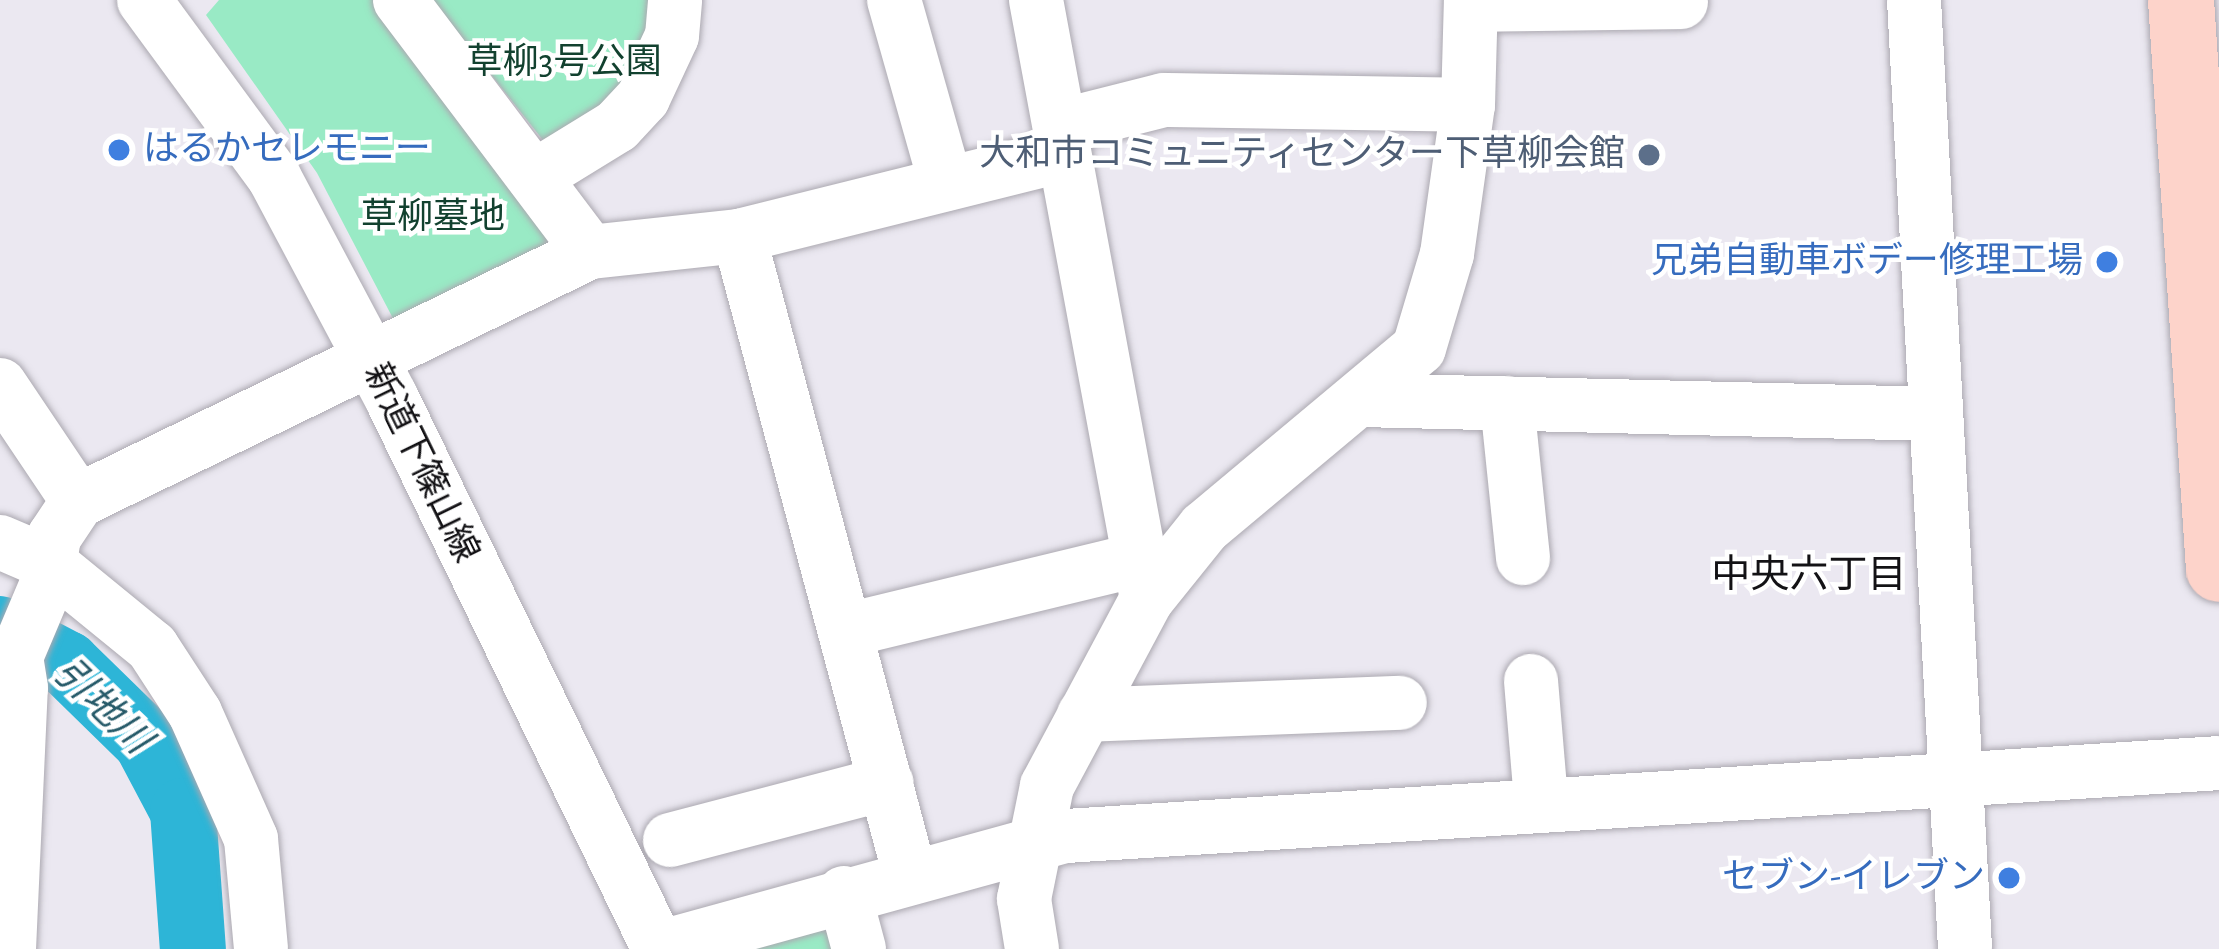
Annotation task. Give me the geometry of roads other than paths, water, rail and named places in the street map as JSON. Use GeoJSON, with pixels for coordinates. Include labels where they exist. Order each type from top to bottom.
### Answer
{"type":"FeatureCollection","features":[{"type":"Feature","properties":{"kind":"main road"},"geometry":{"type":"LineString","coordinates":[[2181,0],[2219,569]]}},
{"type":"Feature","properties":{"kind":"street"},"geometry":{"type":"LineString","coordinates":[[400,0],[590,253]]}},
{"type":"Feature","properties":{"kind":"street"},"geometry":{"type":"LineString","coordinates":[[534,177],[616,126],[643,98],[672,36],[675,0]]}},
{"type":"Feature","properties":{"kind":"street"},"geometry":{"type":"LineString","coordinates":[[894,0],[946,184]]}},
{"type":"Feature","properties":{"kind":"street"},"geometry":{"type":"LineString","coordinates":[[1036,0],[1143,580]]}},
{"type":"Feature","properties":{"kind":"street"},"geometry":{"type":"LineString","coordinates":[[1914,0],[1965,949]]}},
{"type":"Feature","properties":{"kind":"street"},"geometry":{"type":"LineString","coordinates":[[1032,949],[1024,899],[1031,841],[1047,785],[1084,715],[1143,580],[1419,348],[1440,289],[1468,105],[1471,2],[1681,2]]}},
{"type":"Feature","properties":{"kind":"street","name":"新道下篠山線"},"geometry":{"type":"LineString","coordinates":[[160,6],[274,177],[371,359],[658,948]]}},
{"type":"Feature","properties":{"kind":"street"},"geometry":{"type":"LineString","coordinates":[[9,949],[21,688],[16,657],[48,575],[54,537],[78,501],[590,253],[739,236],[946,184],[1164,100],[1468,105]]}},
{"type":"Feature","properties":{"kind":"street"},"geometry":{"type":"LineString","coordinates":[[739,236],[910,875]]}},
{"type":"Feature","properties":{"kind":"street"},"geometry":{"type":"LineString","coordinates":[[0,385],[78,501]]}},
{"type":"Feature","properties":{"kind":"street"},"geometry":{"type":"LineString","coordinates":[[1360,400],[1936,414]]}},
{"type":"Feature","properties":{"kind":"street"},"geometry":{"type":"LineString","coordinates":[[1507,404],[1522,558]]}},
{"type":"Feature","properties":{"kind":"street"},"geometry":{"type":"LineString","coordinates":[[0,542],[152,647],[195,713],[250,839],[261,949]]}},
{"type":"Feature","properties":{"kind":"street"},"geometry":{"type":"LineString","coordinates":[[848,630],[1143,580]]}},
{"type":"Feature","properties":{"kind":"street"},"geometry":{"type":"LineString","coordinates":[[1531,681],[1541,801]]}},
{"type":"Feature","properties":{"kind":"street"},"geometry":{"type":"LineString","coordinates":[[1084,715],[1400,703]]}},
{"type":"Feature","properties":{"kind":"street"},"geometry":{"type":"LineString","coordinates":[[658,948],[1031,841],[1541,801],[2219,763]]}},
{"type":"Feature","properties":{"kind":"street"},"geometry":{"type":"LineString","coordinates":[[670,840],[887,783]]}},
{"type":"Feature","properties":{"kind":"street"},"geometry":{"type":"LineString","coordinates":[[844,893],[859,949]]}},
{"type":"Feature","properties":{"kind":"waterway","name":"引地川"},"geometry":{"type":"LineString","coordinates":[[0,629],[67,664],[146,741],[183,811],[193,949]]}},
{"type":"Feature","properties":{"kind":"place","name":"はるかセレモニー"},"geometry":{"type":"Point","coordinates":[119,150]}},
{"type":"Feature","properties":{"kind":"place","name":"大和市コミュニティセンター下草柳会館"},"geometry":{"type":"Point","coordinates":[1649,155]}},
{"type":"Feature","properties":{"kind":"place","name":"兄弟自動車ボデー修理工場"},"geometry":{"type":"Point","coordinates":[2107,262]}},
{"type":"Feature","properties":{"kind":"place","name":"セブン-イレブン"},"geometry":{"type":"Point","coordinates":[2009,878]}},
{"type":"Feature","properties":{"kind":"district","name":"中央六丁目"},"geometry":{"type":"Point","coordinates":[1809,576]}},
{"type":"Feature","properties":{"kind":"park label","name":"草柳3号公園"},"geometry":{"type":"Point","coordinates":[564,63]}},
{"type":"Feature","properties":{"kind":"park label","name":"草柳墓地"},"geometry":{"type":"Point","coordinates":[433,218]}}]}
